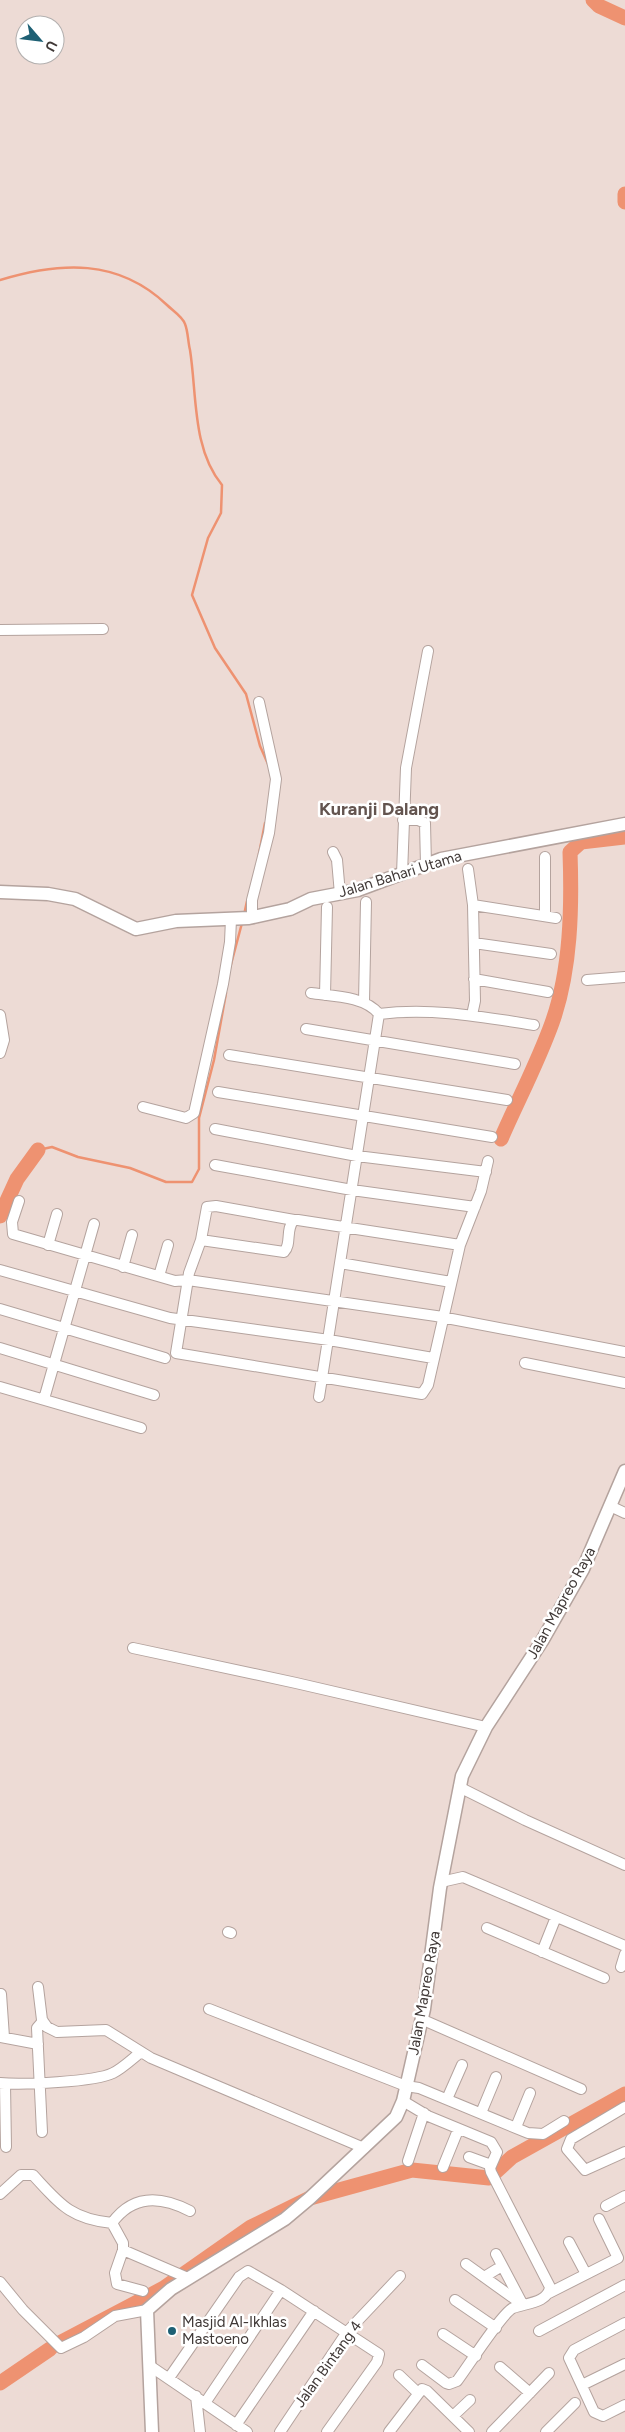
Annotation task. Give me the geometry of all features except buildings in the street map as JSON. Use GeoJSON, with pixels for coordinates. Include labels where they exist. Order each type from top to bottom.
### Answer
{"type":"FeatureCollection","features":[{"type":"Feature","properties":{"kind":"street"},"geometry":{"type":"LineString","coordinates":[[0,630],[103,630]]}},
{"type":"Feature","properties":{"kind":"street"},"geometry":{"type":"LineString","coordinates":[[402,874],[406,768],[428,651]]}},
{"type":"Feature","properties":{"kind":"street"},"geometry":{"type":"LineString","coordinates":[[143,1107],[186,1118],[194,1113],[230,942],[252,900],[269,833],[276,779],[275,764],[259,702]]}},
{"type":"Feature","properties":{"kind":"street"},"geometry":{"type":"LineString","coordinates":[[403,820],[418,820],[425,823],[426,864]]}},
{"type":"Feature","properties":{"kind":"street","name":"Jalan Bahari Utama"},"geometry":{"type":"LineString","coordinates":[[0,892],[48,894],[75,899],[136,929],[176,921],[243,918],[277,913],[311,899],[358,890],[441,859],[625,824]]}},
{"type":"Feature","properties":{"kind":"street"},"geometry":{"type":"LineString","coordinates":[[333,852],[337,860],[340,894]]}},
{"type":"Feature","properties":{"kind":"street"},"geometry":{"type":"LineString","coordinates":[[545,857],[545,915]]}},
{"type":"Feature","properties":{"kind":"street"},"geometry":{"type":"LineString","coordinates":[[468,869],[473,905],[474,1001],[472,1015]]}},
{"type":"Feature","properties":{"kind":"street"},"geometry":{"type":"LineString","coordinates":[[364,1002],[366,902]]}},
{"type":"Feature","properties":{"kind":"street"},"geometry":{"type":"LineString","coordinates":[[473,905],[556,918]]}},
{"type":"Feature","properties":{"kind":"street"},"geometry":{"type":"LineString","coordinates":[[325,995],[327,907]]}},
{"type":"Feature","properties":{"kind":"street"},"geometry":{"type":"LineString","coordinates":[[474,943],[551,954]]}},
{"type":"Feature","properties":{"kind":"street"},"geometry":{"type":"LineString","coordinates":[[587,980],[625,977]]}},
{"type":"Feature","properties":{"kind":"street"},"geometry":{"type":"LineString","coordinates":[[474,980],[548,992]]}},
{"type":"Feature","properties":{"kind":"street"},"geometry":{"type":"LineString","coordinates":[[311,992],[364,1002],[374,1007],[379,1014],[319,1397]]}},
{"type":"Feature","properties":{"kind":"street"},"geometry":{"type":"LineString","coordinates":[[379,1014],[396,1012],[472,1015],[534,1025]]}},
{"type":"Feature","properties":{"kind":"street"},"geometry":{"type":"LineString","coordinates":[[0,1015],[4,1040],[0,1053]]}},
{"type":"Feature","properties":{"kind":"street"},"geometry":{"type":"LineString","coordinates":[[306,1029],[515,1064]]}},
{"type":"Feature","properties":{"kind":"street"},"geometry":{"type":"LineString","coordinates":[[229,1055],[508,1100]]}},
{"type":"Feature","properties":{"kind":"street"},"geometry":{"type":"LineString","coordinates":[[218,1092],[364,1114],[492,1137]]}},
{"type":"Feature","properties":{"kind":"street"},"geometry":{"type":"LineString","coordinates":[[215,1128],[357,1156],[486,1172]]}},
{"type":"Feature","properties":{"kind":"street"},"geometry":{"type":"LineString","coordinates":[[460,1245],[347,1226],[294,1220],[255,1212],[207,1207],[201,1240],[188,1280],[175,1349],[178,1354],[422,1394],[426,1391],[460,1245],[475,1207],[488,1161]]}},
{"type":"Feature","properties":{"kind":"street"},"geometry":{"type":"LineString","coordinates":[[215,1165],[352,1190],[475,1207]]}},
{"type":"Feature","properties":{"kind":"street"},"geometry":{"type":"LineString","coordinates":[[19,1201],[12,1222],[13,1234],[175,1281],[188,1280],[443,1317],[625,1352]]}},
{"type":"Feature","properties":{"kind":"street"},"geometry":{"type":"LineString","coordinates":[[48,1245],[57,1214]]}},
{"type":"Feature","properties":{"kind":"street"},"geometry":{"type":"LineString","coordinates":[[201,1240],[284,1252],[288,1248],[290,1226],[294,1220]]}},
{"type":"Feature","properties":{"kind":"street"},"geometry":{"type":"LineString","coordinates":[[44,1399],[66,1328],[94,1224]]}},
{"type":"Feature","properties":{"kind":"street"},"geometry":{"type":"LineString","coordinates":[[123,1267],[132,1235]]}},
{"type":"Feature","properties":{"kind":"street"},"geometry":{"type":"LineString","coordinates":[[159,1276],[168,1246]]}},
{"type":"Feature","properties":{"kind":"street"},"geometry":{"type":"LineString","coordinates":[[340,1263],[451,1282]]}},
{"type":"Feature","properties":{"kind":"street"},"geometry":{"type":"LineString","coordinates":[[0,1270],[170,1318],[181,1318],[329,1340],[433,1358]]}},
{"type":"Feature","properties":{"kind":"street"},"geometry":{"type":"LineString","coordinates":[[0,1309],[165,1358]]}},
{"type":"Feature","properties":{"kind":"street"},"geometry":{"type":"LineString","coordinates":[[0,1348],[154,1395]]}},
{"type":"Feature","properties":{"kind":"street"},"geometry":{"type":"LineString","coordinates":[[525,1363],[625,1383]]}},
{"type":"Feature","properties":{"kind":"street"},"geometry":{"type":"LineString","coordinates":[[0,1387],[140,1428]]}},
{"type":"Feature","properties":{"kind":"street","name":"Jalan Mapreo Raya"},"geometry":{"type":"LineString","coordinates":[[147,2310],[188,2278],[285,2219],[396,2117],[403,2101],[421,2018],[441,1882],[459,1787],[465,1767],[486,1727],[538,1648],[576,1583],[591,1554],[625,1471]]}},
{"type":"Feature","properties":{"kind":"street"},"geometry":{"type":"LineString","coordinates":[[610,1506],[625,1513]]}},
{"type":"Feature","properties":{"kind":"street"},"geometry":{"type":"LineString","coordinates":[[133,1648],[486,1727]]}},
{"type":"Feature","properties":{"kind":"street"},"geometry":{"type":"LineString","coordinates":[[459,1787],[525,1820],[625,1864]]}},
{"type":"Feature","properties":{"kind":"street"},"geometry":{"type":"LineString","coordinates":[[441,1882],[464,1877],[625,1946]]}},
{"type":"Feature","properties":{"kind":"street"},"geometry":{"type":"LineString","coordinates":[[542,1952],[556,1917]]}},
{"type":"Feature","properties":{"kind":"street"},"geometry":{"type":"LineString","coordinates":[[487,1928],[604,1978]]}},
{"type":"Feature","properties":{"kind":"street"},"geometry":{"type":"LineString","coordinates":[[621,1968],[625,1954]]}},
{"type":"Feature","properties":{"kind":"street"},"geometry":{"type":"LineString","coordinates":[[38,1987],[43,2021],[56,2032],[106,2030],[151,2058],[364,2148]]}},
{"type":"Feature","properties":{"kind":"street"},"geometry":{"type":"LineString","coordinates":[[1,1994],[2,2037],[38,2044]]}},
{"type":"Feature","properties":{"kind":"street"},"geometry":{"type":"LineString","coordinates":[[209,2009],[406,2086],[419,2088],[528,2133],[543,2134],[564,2121]]}},
{"type":"Feature","properties":{"kind":"street"},"geometry":{"type":"LineString","coordinates":[[421,2018],[581,2089]]}},
{"type":"Feature","properties":{"kind":"street"},"geometry":{"type":"LineString","coordinates":[[42,2132],[38,2028],[43,2021]]}},
{"type":"Feature","properties":{"kind":"street"},"geometry":{"type":"LineString","coordinates":[[6,2147],[2,2084],[19,2085],[98,2078],[114,2073],[141,2052]]}},
{"type":"Feature","properties":{"kind":"street"},"geometry":{"type":"LineString","coordinates":[[447,2099],[462,2065]]}},
{"type":"Feature","properties":{"kind":"street"},"geometry":{"type":"LineString","coordinates":[[481,2113],[496,2077]]}},
{"type":"Feature","properties":{"kind":"street"},"geometry":{"type":"LineString","coordinates":[[516,2128],[530,2093]]}},
{"type":"Feature","properties":{"kind":"street"},"geometry":{"type":"LineString","coordinates":[[403,2101],[458,2130],[491,2142],[496,2147],[497,2152],[491,2166],[491,2172],[550,2287],[549,2294]]}},
{"type":"Feature","properties":{"kind":"street"},"geometry":{"type":"LineString","coordinates":[[625,2107],[571,2139],[568,2149],[585,2170],[625,2152]]}},
{"type":"Feature","properties":{"kind":"street"},"geometry":{"type":"LineString","coordinates":[[408,2161],[424,2113]]}},
{"type":"Feature","properties":{"kind":"street"},"geometry":{"type":"LineString","coordinates":[[443,2167],[458,2130]]}},
{"type":"Feature","properties":{"kind":"street"},"geometry":{"type":"LineString","coordinates":[[468,2157],[491,2166]]}},
{"type":"Feature","properties":{"kind":"street"},"geometry":{"type":"LineString","coordinates":[[0,2194],[21,2175],[33,2175],[53,2199],[65,2208],[79,2216],[112,2223],[123,2243],[123,2250],[115,2273],[117,2284],[143,2291]]}},
{"type":"Feature","properties":{"kind":"street"},"geometry":{"type":"LineString","coordinates":[[606,2206],[625,2196]]}},
{"type":"Feature","properties":{"kind":"street"},"geometry":{"type":"LineString","coordinates":[[112,2223],[121,2211],[136,2203],[156,2200],[175,2203],[190,2212]]}},
{"type":"Feature","properties":{"kind":"street"},"geometry":{"type":"LineString","coordinates":[[422,2365],[446,2383],[452,2384],[458,2381],[512,2308],[544,2299],[549,2294],[618,2258],[599,2219]]}},
{"type":"Feature","properties":{"kind":"street"},"geometry":{"type":"LineString","coordinates":[[569,2242],[586,2274]]}},
{"type":"Feature","properties":{"kind":"street"},"geometry":{"type":"LineString","coordinates":[[123,2250],[188,2278]]}},
{"type":"Feature","properties":{"kind":"street"},"geometry":{"type":"LineString","coordinates":[[496,2254],[523,2305]]}},
{"type":"Feature","properties":{"kind":"street"},"geometry":{"type":"LineString","coordinates":[[466,2264],[523,2305]]}},
{"type":"Feature","properties":{"kind":"street"},"geometry":{"type":"LineString","coordinates":[[484,2277],[502,2266]]}},
{"type":"Feature","properties":{"kind":"street"},"geometry":{"type":"LineString","coordinates":[[169,2378],[239,2277],[245,2272],[252,2273],[376,2350],[379,2357],[327,2432]]}},
{"type":"Feature","properties":{"kind":"street","name":"Jalan Bintang 4"},"geometry":{"type":"LineString","coordinates":[[280,2432],[347,2332],[400,2276]]}},
{"type":"Feature","properties":{"kind":"street"},"geometry":{"type":"LineString","coordinates":[[0,2282],[23,2310],[61,2348],[84,2337],[115,2316],[147,2310],[152,2432]]}},
{"type":"Feature","properties":{"kind":"street"},"geometry":{"type":"LineString","coordinates":[[540,2331],[625,2285]]}},
{"type":"Feature","properties":{"kind":"street"},"geometry":{"type":"LineString","coordinates":[[205,2403],[281,2290]]}},
{"type":"Feature","properties":{"kind":"street"},"geometry":{"type":"LineString","coordinates":[[456,2300],[496,2328]]}},
{"type":"Feature","properties":{"kind":"street"},"geometry":{"type":"LineString","coordinates":[[236,2425],[314,2311]]}},
{"type":"Feature","properties":{"kind":"street"},"geometry":{"type":"LineString","coordinates":[[625,2323],[574,2350],[569,2358],[594,2412],[603,2416],[625,2405]]}},
{"type":"Feature","properties":{"kind":"street"},"geometry":{"type":"LineString","coordinates":[[443,2334],[476,2356]]}},
{"type":"Feature","properties":{"kind":"street"},"geometry":{"type":"LineString","coordinates":[[582,2385],[625,2364]]}},
{"type":"Feature","properties":{"kind":"street"},"geometry":{"type":"LineString","coordinates":[[150,2366],[247,2432]]}},
{"type":"Feature","properties":{"kind":"street"},"geometry":{"type":"LineString","coordinates":[[500,2367],[530,2393]]}},
{"type":"Feature","properties":{"kind":"street"},"geometry":{"type":"LineString","coordinates":[[492,2432],[549,2373]]}},
{"type":"Feature","properties":{"kind":"street"},"geometry":{"type":"LineString","coordinates":[[399,2375],[418,2393]]}},
{"type":"Feature","properties":{"kind":"street"},"geometry":{"type":"LineString","coordinates":[[389,2432],[418,2393],[425,2389],[469,2432]]}},
{"type":"Feature","properties":{"kind":"street"},"geometry":{"type":"LineString","coordinates":[[196,2396],[200,2432]]}},
{"type":"Feature","properties":{"kind":"street"},"geometry":{"type":"LineString","coordinates":[[453,2416],[470,2400]]}},
{"type":"Feature","properties":{"kind":"street"},"geometry":{"type":"LineString","coordinates":[[546,2432],[575,2403]]}},
{"type":"Feature","properties":{"kind":"waterway"},"geometry":{"type":"LineString","coordinates":[[593,0],[599,6],[625,18]]}},
{"type":"Feature","properties":{"kind":"waterway"},"geometry":{"type":"LineString","coordinates":[[625,194],[625,202]]}},
{"type":"Feature","properties":{"kind":"waterway"},"geometry":{"type":"LineString","coordinates":[[0,280],[22,274],[66,268],[88,268],[108,272],[129,279],[148,290],[184,321],[190,350],[197,420],[201,438],[205,455],[212,471],[222,485],[221,513],[208,538],[192,595],[215,648],[246,694],[260,746],[268,764]]}},
{"type":"Feature","properties":{"kind":"waterway"},"geometry":{"type":"LineString","coordinates":[[259,854],[265,823]]}},
{"type":"Feature","properties":{"kind":"waterway"},"geometry":{"type":"LineString","coordinates":[[501,1139],[541,1052],[558,1003],[567,960],[569,938],[570,852],[581,842],[625,837]]}},
{"type":"Feature","properties":{"kind":"waterway"},"geometry":{"type":"LineString","coordinates":[[244,915],[247,901]]}},
{"type":"Feature","properties":{"kind":"waterway"},"geometry":{"type":"LineString","coordinates":[[230,968],[242,923]]}},
{"type":"Feature","properties":{"kind":"waterway"},"geometry":{"type":"LineString","coordinates":[[38,1150],[52,1147],[78,1157],[130,1168],[166,1182],[192,1182],[199,1169],[199,1118],[214,1060],[226,993]]}},
{"type":"Feature","properties":{"kind":"waterway"},"geometry":{"type":"LineString","coordinates":[[0,1216],[17,1179],[38,1150]]}},
{"type":"Feature","properties":{"kind":"waterway"},"geometry":{"type":"LineString","coordinates":[[56,2345],[164,2288],[251,2227],[310,2198],[412,2170],[489,2178],[512,2157],[625,2094]]}},
{"type":"Feature","properties":{"kind":"waterway"},"geometry":{"type":"LineString","coordinates":[[0,2383],[50,2349]]}},
{"type":"Feature","properties":{"kind":"place","name":"Masjid Al-Ikhlas Mastoeno"},"geometry":{"type":"Point","coordinates":[172,2331]}},
{"type":"Feature","properties":{"kind":"district","name":"Kuranji Dalang"},"geometry":{"type":"Point","coordinates":[379,809]}}]}
